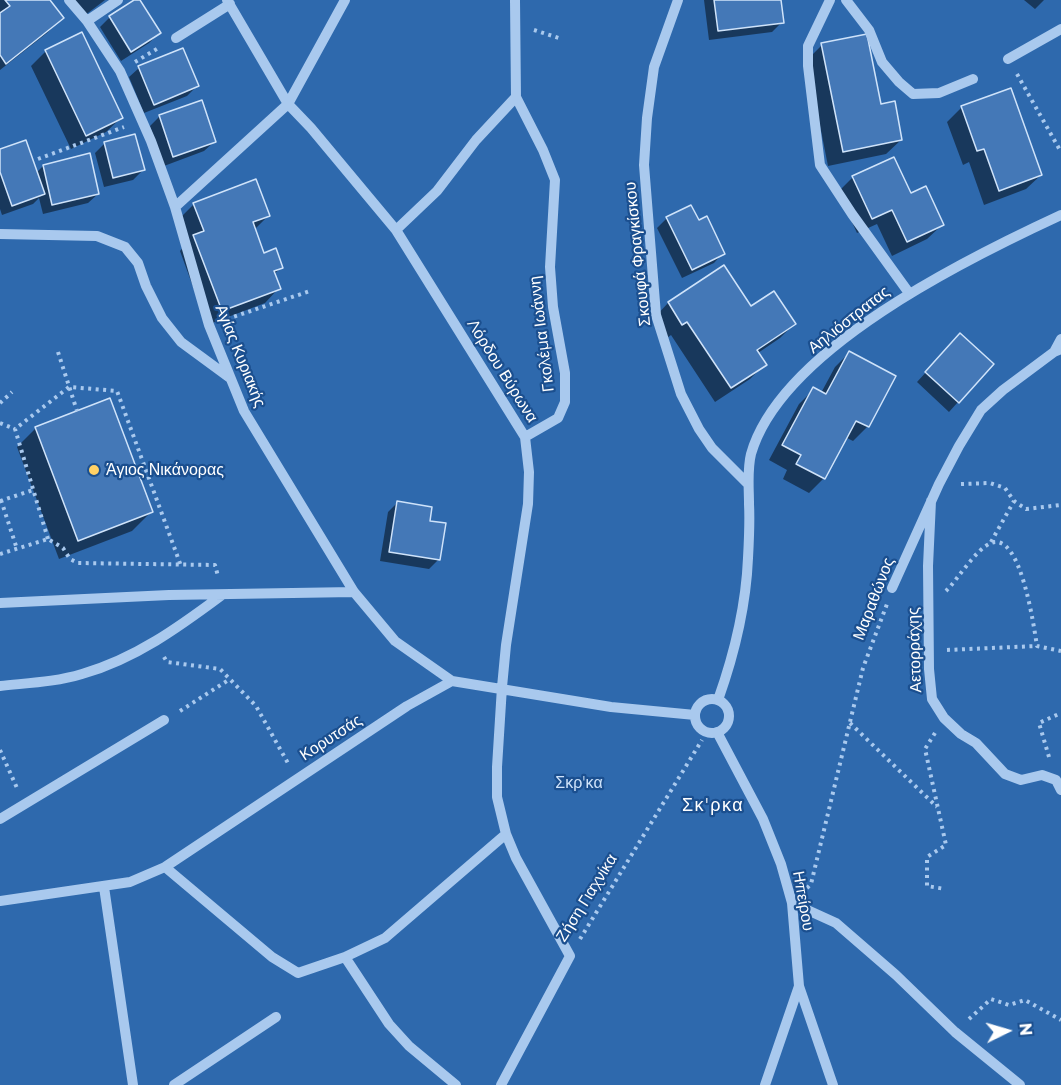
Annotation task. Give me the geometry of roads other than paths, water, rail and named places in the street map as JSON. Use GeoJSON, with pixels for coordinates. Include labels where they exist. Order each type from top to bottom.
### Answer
{"type":"FeatureCollection","features":[{"type":"Feature","properties":{"kind":"street","name":"Αγίας Κυριακής"},"geometry":{"type":"LineString","coordinates":[[69,0],[87,21],[120,71],[141,120],[175,207],[210,325],[244,411],[354,592],[395,641],[452,681]]}},
{"type":"Feature","properties":{"kind":"street"},"geometry":{"type":"LineString","coordinates":[[87,21],[118,0]]}},
{"type":"Feature","properties":{"kind":"street"},"geometry":{"type":"LineString","coordinates":[[175,207],[288,104],[345,0]]}},
{"type":"Feature","properties":{"kind":"street","name":"Γκολέμα Ιωάννη"},"geometry":{"type":"LineString","coordinates":[[515,0],[516,97],[555,180],[550,267],[553,307],[566,373],[565,402],[558,418],[525,436]]}},
{"type":"Feature","properties":{"kind":"street","name":"Σκουφά Φραγκίσκου"},"geometry":{"type":"LineString","coordinates":[[678,0],[654,67],[646,130],[644,165],[656,315],[681,394],[699,429],[712,448],[748,484]]}},
{"type":"Feature","properties":{"kind":"street"},"geometry":{"type":"LineString","coordinates":[[830,0],[808,46],[808,66],[820,165],[909,293]]}},
{"type":"Feature","properties":{"kind":"street"},"geometry":{"type":"LineString","coordinates":[[846,0],[869,30],[882,62],[898,82],[913,94],[939,93],[973,79]]}},
{"type":"Feature","properties":{"kind":"street"},"geometry":{"type":"LineString","coordinates":[[176,38],[229,2]]}},
{"type":"Feature","properties":{"kind":"street","name":"Λόρδου Βύρωνα"},"geometry":{"type":"LineString","coordinates":[[229,2],[288,104],[311,128],[396,230],[525,436],[529,472],[528,504],[502,687],[497,797],[506,834],[516,858],[570,956]]}},
{"type":"Feature","properties":{"kind":"street"},"geometry":{"type":"LineString","coordinates":[[1008,59],[1061,29]]}},
{"type":"Feature","properties":{"kind":"street"},"geometry":{"type":"LineString","coordinates":[[396,230],[437,191],[476,140],[516,97]]}},
{"type":"Feature","properties":{"kind":"street","name":"Αηλιόστρατας"},"geometry":{"type":"LineString","coordinates":[[718,700],[727,674],[742,611],[748,562],[748,484],[751,455],[764,423],[791,387],[838,343],[909,293],[993,246],[1061,214]]}},
{"type":"Feature","properties":{"kind":"street"},"geometry":{"type":"LineString","coordinates":[[0,234],[97,236],[125,247],[138,263],[146,286],[162,318],[180,342],[231,378]]}},
{"type":"Feature","properties":{"kind":"street"},"geometry":{"type":"LineString","coordinates":[[1057,351],[1061,339]]}},
{"type":"Feature","properties":{"kind":"street","name":"Μαραθώνος"},"geometry":{"type":"LineString","coordinates":[[892,588],[958,446],[981,410],[1003,390],[1057,351]]}},
{"type":"Feature","properties":{"kind":"street","name":"Αετορράχης"},"geometry":{"type":"LineString","coordinates":[[931,501],[928,566],[928,669],[932,699],[944,718],[961,734],[976,743],[1005,774],[1022,780],[1042,775],[1058,785]]}},
{"type":"Feature","properties":{"kind":"street"},"geometry":{"type":"LineString","coordinates":[[0,603],[354,592]]}},
{"type":"Feature","properties":{"kind":"street"},"geometry":{"type":"LineString","coordinates":[[0,686],[81,675],[113,663],[178,628],[222,595]]}},
{"type":"Feature","properties":{"kind":"street"},"geometry":{"type":"LineString","coordinates":[[452,681],[502,687],[610,707],[695,715]]}},
{"type":"Feature","properties":{"kind":"street","name":"Κορυτσάς"},"geometry":{"type":"LineString","coordinates":[[0,902],[130,882],[165,867],[407,706],[452,681]]}},
{"type":"Feature","properties":{"kind":"street"},"geometry":{"type":"LineString","coordinates":[[712,699],[718,700],[727,709],[726,725],[712,732],[700,729],[695,715],[700,704],[712,699]]}},
{"type":"Feature","properties":{"kind":"street"},"geometry":{"type":"LineString","coordinates":[[0,819],[164,720]]}},
{"type":"Feature","properties":{"kind":"street","name":"Ηπείρου"},"geometry":{"type":"LineString","coordinates":[[712,732],[763,819],[781,864],[792,903],[799,986],[833,1085]]}},
{"type":"Feature","properties":{"kind":"street"},"geometry":{"type":"LineString","coordinates":[[165,867],[272,957],[298,973],[345,957],[386,938],[506,834]]}},
{"type":"Feature","properties":{"kind":"street"},"geometry":{"type":"LineString","coordinates":[[104,887],[133,1085]]}},
{"type":"Feature","properties":{"kind":"street"},"geometry":{"type":"LineString","coordinates":[[792,903],[836,923],[896,975],[955,1032],[1020,1085]]}},
{"type":"Feature","properties":{"kind":"street","name":"Ζήση Γιαχνίκα"},"geometry":{"type":"LineString","coordinates":[[501,1085],[570,956]]}},
{"type":"Feature","properties":{"kind":"street"},"geometry":{"type":"LineString","coordinates":[[345,957],[389,1024],[409,1046],[456,1085]]}},
{"type":"Feature","properties":{"kind":"street"},"geometry":{"type":"LineString","coordinates":[[765,1085],[799,986]]}},
{"type":"Feature","properties":{"kind":"street"},"geometry":{"type":"LineString","coordinates":[[174,1085],[276,1017]]}},
{"type":"Feature","properties":{"kind":"place","name":"Άγιος Νικάνορας"},"geometry":{"type":"Point","coordinates":[94,470]}},
{"type":"Feature","properties":{"kind":"district","name":"Σκ'ρκα"},"geometry":{"type":"Point","coordinates":[713,806]}},
{"type":"Feature","properties":{"kind":"park label","name":"Σκρ'κα"},"geometry":{"type":"Point","coordinates":[579,783]}}]}
